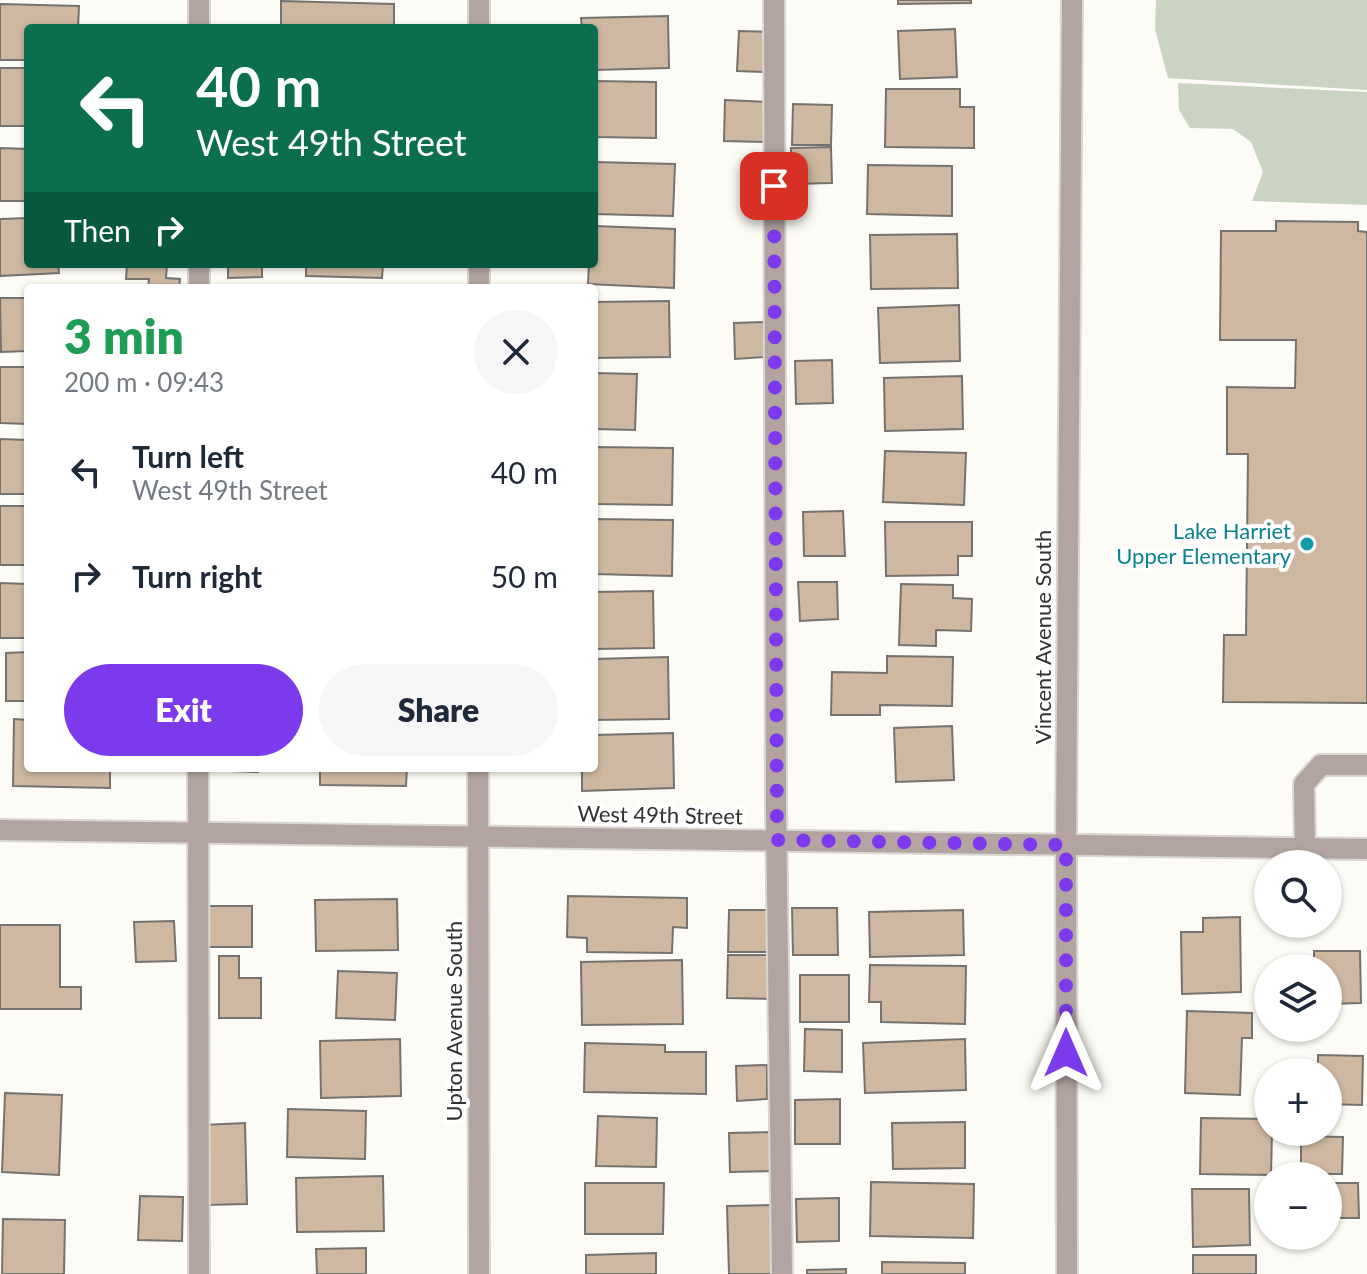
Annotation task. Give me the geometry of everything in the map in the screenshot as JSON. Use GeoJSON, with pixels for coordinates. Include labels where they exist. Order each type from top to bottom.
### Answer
{"type":"FeatureCollection","features":[{"type":"Feature","properties":{"kind":"street"},"geometry":{"type":"LineString","coordinates":[[199,0],[199,24]]}},
{"type":"Feature","properties":{"kind":"street"},"geometry":{"type":"LineString","coordinates":[[479,0],[479,24]]}},
{"type":"Feature","properties":{"kind":"street"},"geometry":{"type":"LineString","coordinates":[[774,0],[782,1274]]}},
{"type":"Feature","properties":{"kind":"street","name":"Vincent Avenue South"},"geometry":{"type":"LineString","coordinates":[[1067,1274],[1066,845],[1072,0]]}},
{"type":"Feature","properties":{"kind":"street"},"geometry":{"type":"LineString","coordinates":[[1305,848],[1304,784],[1321,765],[1367,765]]}},
{"type":"Feature","properties":{"kind":"street"},"geometry":{"type":"LineString","coordinates":[[198,772],[199,1274]]}},
{"type":"Feature","properties":{"kind":"street","name":"Upton Avenue South"},"geometry":{"type":"LineString","coordinates":[[478,772],[479,1274]]}},
{"type":"Feature","properties":{"kind":"street","name":"West 49th Street"},"geometry":{"type":"LineString","coordinates":[[0,830],[1367,849]]}},
{"type":"Feature","properties":{"kind":"green space"},"geometry":{"type":"Polygon","coordinates":[[[1156,0],[1367,0],[1367,90],[1168,78],[1155,29],[1156,0]]]}},
{"type":"Feature","properties":{"kind":"green space"},"geometry":{"type":"Polygon","coordinates":[[[1178,83],[1367,92],[1367,205],[1252,201],[1263,172],[1251,142],[1233,129],[1190,128],[1179,110],[1178,83]]]}},
{"type":"Feature","properties":{"kind":"building"},"geometry":{"type":"Polygon","coordinates":[[[898,0],[971,0],[971,3],[898,4],[898,0]]]}},
{"type":"Feature","properties":{"kind":"building"},"geometry":{"type":"Polygon","coordinates":[[[281,1],[394,4],[394,24],[281,24],[281,1]]]}},
{"type":"Feature","properties":{"kind":"building"},"geometry":{"type":"Polygon","coordinates":[[[0,4],[79,6],[78,24],[24,24],[24,60],[0,60],[0,4]]]}},
{"type":"Feature","properties":{"kind":"building"},"geometry":{"type":"Polygon","coordinates":[[[668,16],[669,68],[598,70],[598,24],[582,24],[581,18],[668,16]]]}},
{"type":"Feature","properties":{"kind":"building"},"geometry":{"type":"Polygon","coordinates":[[[955,29],[957,77],[900,79],[898,31],[955,29]]]}},
{"type":"Feature","properties":{"kind":"building"},"geometry":{"type":"Polygon","coordinates":[[[739,31],[769,32],[767,72],[737,71],[739,31]]]}},
{"type":"Feature","properties":{"kind":"building"},"geometry":{"type":"Polygon","coordinates":[[[0,68],[24,68],[24,126],[0,126],[0,68]]]}},
{"type":"Feature","properties":{"kind":"building"},"geometry":{"type":"Polygon","coordinates":[[[598,81],[656,82],[656,138],[598,137],[598,81]]]}},
{"type":"Feature","properties":{"kind":"building"},"geometry":{"type":"Polygon","coordinates":[[[886,89],[960,89],[960,107],[974,107],[974,148],[885,147],[886,89]]]}},
{"type":"Feature","properties":{"kind":"building"},"geometry":{"type":"Polygon","coordinates":[[[725,100],[770,102],[769,142],[724,141],[725,100]]]}},
{"type":"Feature","properties":{"kind":"building"},"geometry":{"type":"Polygon","coordinates":[[[793,104],[832,105],[831,145],[792,145],[793,104]]]}},
{"type":"Feature","properties":{"kind":"building"},"geometry":{"type":"Polygon","coordinates":[[[831,147],[832,183],[792,184],[791,148],[831,147]]]}},
{"type":"Feature","properties":{"kind":"building"},"geometry":{"type":"Polygon","coordinates":[[[0,148],[24,149],[24,201],[0,201],[0,148]]]}},
{"type":"Feature","properties":{"kind":"building"},"geometry":{"type":"Polygon","coordinates":[[[598,162],[675,164],[673,216],[598,214],[598,162]]]}},
{"type":"Feature","properties":{"kind":"building"},"geometry":{"type":"Polygon","coordinates":[[[868,165],[952,166],[952,216],[867,214],[868,165]]]}},
{"type":"Feature","properties":{"kind":"building"},"geometry":{"type":"Polygon","coordinates":[[[24,218],[24,268],[58,268],[59,273],[0,276],[0,219],[24,218]]]}},
{"type":"Feature","properties":{"kind":"building","name":"Lake Harriet Upper Elementary"},"geometry":{"type":"Polygon","coordinates":[[[1276,221],[1358,222],[1358,231],[1367,232],[1367,703],[1223,702],[1224,635],[1246,635],[1248,454],[1227,454],[1227,387],[1295,388],[1296,340],[1220,340],[1221,231],[1276,231],[1276,221]]]}},
{"type":"Feature","properties":{"kind":"building"},"geometry":{"type":"Polygon","coordinates":[[[598,226],[675,229],[674,288],[588,284],[589,268],[598,268],[598,226]]]}},
{"type":"Feature","properties":{"kind":"building"},"geometry":{"type":"Polygon","coordinates":[[[957,234],[958,288],[871,289],[870,235],[957,234]]]}},
{"type":"Feature","properties":{"kind":"building"},"geometry":{"type":"Polygon","coordinates":[[[127,268],[167,268],[166,278],[180,279],[179,284],[148,284],[149,279],[126,279],[127,268]]]}},
{"type":"Feature","properties":{"kind":"building"},"geometry":{"type":"Polygon","coordinates":[[[228,268],[262,268],[262,277],[228,278],[228,268]]]}},
{"type":"Feature","properties":{"kind":"building"},"geometry":{"type":"Polygon","coordinates":[[[306,268],[383,268],[382,278],[306,276],[306,268]]]}},
{"type":"Feature","properties":{"kind":"building"},"geometry":{"type":"Polygon","coordinates":[[[0,298],[24,298],[24,351],[1,352],[0,298]]]}},
{"type":"Feature","properties":{"kind":"building"},"geometry":{"type":"Polygon","coordinates":[[[669,301],[670,357],[598,358],[598,302],[669,301]]]}},
{"type":"Feature","properties":{"kind":"building"},"geometry":{"type":"Polygon","coordinates":[[[959,305],[960,361],[880,363],[878,308],[959,305]]]}},
{"type":"Feature","properties":{"kind":"building"},"geometry":{"type":"Polygon","coordinates":[[[764,322],[765,357],[735,359],[734,323],[764,322]]]}},
{"type":"Feature","properties":{"kind":"building"},"geometry":{"type":"Polygon","coordinates":[[[832,360],[833,403],[796,404],[795,361],[832,360]]]}},
{"type":"Feature","properties":{"kind":"building"},"geometry":{"type":"Polygon","coordinates":[[[0,367],[24,367],[24,424],[0,423],[0,367]]]}},
{"type":"Feature","properties":{"kind":"building"},"geometry":{"type":"Polygon","coordinates":[[[598,373],[637,374],[635,430],[598,429],[598,373]]]}},
{"type":"Feature","properties":{"kind":"building"},"geometry":{"type":"Polygon","coordinates":[[[962,376],[963,429],[885,431],[884,378],[962,376]]]}},
{"type":"Feature","properties":{"kind":"building"},"geometry":{"type":"Polygon","coordinates":[[[0,439],[24,440],[24,494],[0,494],[0,439]]]}},
{"type":"Feature","properties":{"kind":"building"},"geometry":{"type":"Polygon","coordinates":[[[598,447],[673,448],[672,505],[598,504],[598,447]]]}},
{"type":"Feature","properties":{"kind":"building"},"geometry":{"type":"Polygon","coordinates":[[[885,451],[966,453],[964,505],[883,502],[885,451]]]}},
{"type":"Feature","properties":{"kind":"building"},"geometry":{"type":"Polygon","coordinates":[[[0,506],[24,506],[24,565],[0,565],[0,506]]]}},
{"type":"Feature","properties":{"kind":"building"},"geometry":{"type":"Polygon","coordinates":[[[843,511],[845,556],[804,556],[803,512],[843,511]]]}},
{"type":"Feature","properties":{"kind":"building"},"geometry":{"type":"Polygon","coordinates":[[[598,519],[673,520],[672,576],[598,574],[598,519]]]}},
{"type":"Feature","properties":{"kind":"building"},"geometry":{"type":"Polygon","coordinates":[[[885,522],[972,522],[972,556],[958,556],[958,575],[886,576],[885,522]]]}},
{"type":"Feature","properties":{"kind":"building"},"geometry":{"type":"Polygon","coordinates":[[[798,582],[837,582],[838,619],[800,621],[798,582]]]}},
{"type":"Feature","properties":{"kind":"building"},"geometry":{"type":"Polygon","coordinates":[[[0,583],[24,584],[24,638],[0,638],[0,583]]]}},
{"type":"Feature","properties":{"kind":"building"},"geometry":{"type":"Polygon","coordinates":[[[901,584],[953,585],[953,598],[972,599],[971,631],[936,630],[936,646],[899,645],[901,584]]]}},
{"type":"Feature","properties":{"kind":"building"},"geometry":{"type":"Polygon","coordinates":[[[653,591],[654,648],[598,649],[598,592],[653,591]]]}},
{"type":"Feature","properties":{"kind":"building"},"geometry":{"type":"Polygon","coordinates":[[[24,652],[24,701],[6,701],[6,653],[24,652]]]}},
{"type":"Feature","properties":{"kind":"building"},"geometry":{"type":"Polygon","coordinates":[[[887,656],[953,657],[952,706],[880,705],[880,715],[831,715],[832,672],[887,673],[887,656]]]}},
{"type":"Feature","properties":{"kind":"building"},"geometry":{"type":"Polygon","coordinates":[[[668,657],[669,719],[598,720],[598,659],[668,657]]]}},
{"type":"Feature","properties":{"kind":"building"},"geometry":{"type":"Polygon","coordinates":[[[14,719],[24,720],[24,772],[110,772],[110,788],[13,786],[14,719]]]}},
{"type":"Feature","properties":{"kind":"building"},"geometry":{"type":"Polygon","coordinates":[[[952,726],[954,780],[896,782],[894,728],[952,726]]]}},
{"type":"Feature","properties":{"kind":"building"},"geometry":{"type":"Polygon","coordinates":[[[673,733],[674,788],[582,791],[582,772],[598,772],[598,735],[673,733]]]}},
{"type":"Feature","properties":{"kind":"building"},"geometry":{"type":"Polygon","coordinates":[[[320,772],[407,772],[406,786],[320,785],[320,772]]]}},
{"type":"Feature","properties":{"kind":"building"},"geometry":{"type":"Polygon","coordinates":[[[568,896],[687,898],[687,928],[673,927],[672,953],[587,952],[587,938],[567,937],[568,896]]]}},
{"type":"Feature","properties":{"kind":"building"},"geometry":{"type":"Polygon","coordinates":[[[397,899],[398,950],[316,951],[315,900],[397,899]]]}},
{"type":"Feature","properties":{"kind":"building"},"geometry":{"type":"Polygon","coordinates":[[[204,906],[252,906],[252,947],[204,947],[204,906]]]}},
{"type":"Feature","properties":{"kind":"building"},"geometry":{"type":"Polygon","coordinates":[[[792,908],[837,908],[838,955],[793,955],[792,908]]]}},
{"type":"Feature","properties":{"kind":"building"},"geometry":{"type":"Polygon","coordinates":[[[729,910],[772,910],[771,952],[728,952],[729,910]]]}},
{"type":"Feature","properties":{"kind":"building"},"geometry":{"type":"Polygon","coordinates":[[[963,910],[964,955],[870,957],[869,912],[963,910]]]}},
{"type":"Feature","properties":{"kind":"building"},"geometry":{"type":"Polygon","coordinates":[[[1240,917],[1241,992],[1182,994],[1181,932],[1203,932],[1203,918],[1240,917]]]}},
{"type":"Feature","properties":{"kind":"building"},"geometry":{"type":"Polygon","coordinates":[[[174,921],[176,961],[136,962],[134,922],[174,921]]]}},
{"type":"Feature","properties":{"kind":"building"},"geometry":{"type":"Polygon","coordinates":[[[0,925],[60,925],[60,987],[81,987],[81,1009],[0,1009],[0,925]]]}},
{"type":"Feature","properties":{"kind":"building"},"geometry":{"type":"Polygon","coordinates":[[[1314,951],[1360,951],[1361,1003],[1342,1004],[1342,954],[1314,954],[1314,951]]]}},
{"type":"Feature","properties":{"kind":"building"},"geometry":{"type":"Polygon","coordinates":[[[728,955],[773,955],[772,999],[727,998],[728,955]]]}},
{"type":"Feature","properties":{"kind":"building"},"geometry":{"type":"Polygon","coordinates":[[[219,956],[239,956],[239,978],[261,978],[261,1018],[219,1018],[219,956]]]}},
{"type":"Feature","properties":{"kind":"building"},"geometry":{"type":"Polygon","coordinates":[[[682,960],[683,1024],[582,1025],[581,962],[682,960]]]}},
{"type":"Feature","properties":{"kind":"building"},"geometry":{"type":"Polygon","coordinates":[[[870,965],[966,966],[965,1024],[881,1022],[881,1002],[869,1002],[870,965]]]}},
{"type":"Feature","properties":{"kind":"building"},"geometry":{"type":"Polygon","coordinates":[[[338,971],[397,973],[395,1020],[336,1018],[338,971]]]}},
{"type":"Feature","properties":{"kind":"building"},"geometry":{"type":"Polygon","coordinates":[[[800,975],[849,975],[849,1022],[800,1022],[800,975]]]}},
{"type":"Feature","properties":{"kind":"building"},"geometry":{"type":"Polygon","coordinates":[[[1187,1011],[1252,1013],[1252,1038],[1242,1038],[1240,1095],[1185,1093],[1187,1011]]]}},
{"type":"Feature","properties":{"kind":"building"},"geometry":{"type":"Polygon","coordinates":[[[805,1029],[842,1030],[842,1072],[804,1071],[805,1029]]]}},
{"type":"Feature","properties":{"kind":"building"},"geometry":{"type":"Polygon","coordinates":[[[400,1039],[401,1096],[321,1098],[320,1041],[400,1039]]]}},
{"type":"Feature","properties":{"kind":"building"},"geometry":{"type":"Polygon","coordinates":[[[965,1039],[966,1090],[865,1093],[863,1043],[965,1039]]]}},
{"type":"Feature","properties":{"kind":"building"},"geometry":{"type":"Polygon","coordinates":[[[585,1043],[665,1045],[665,1052],[706,1052],[706,1094],[584,1092],[585,1043]]]}},
{"type":"Feature","properties":{"kind":"building"},"geometry":{"type":"Polygon","coordinates":[[[1318,1055],[1363,1056],[1362,1105],[1342,1104],[1342,1058],[1318,1058],[1318,1055]]]}},
{"type":"Feature","properties":{"kind":"building"},"geometry":{"type":"Polygon","coordinates":[[[767,1065],[767,1099],[737,1101],[736,1066],[767,1065]]]}},
{"type":"Feature","properties":{"kind":"building"},"geometry":{"type":"Polygon","coordinates":[[[5,1093],[62,1095],[59,1175],[2,1172],[5,1093]]]}},
{"type":"Feature","properties":{"kind":"building"},"geometry":{"type":"Polygon","coordinates":[[[840,1099],[840,1144],[795,1144],[795,1100],[840,1099]]]}},
{"type":"Feature","properties":{"kind":"building"},"geometry":{"type":"Polygon","coordinates":[[[288,1109],[366,1111],[365,1159],[287,1157],[288,1109]]]}},
{"type":"Feature","properties":{"kind":"building"},"geometry":{"type":"Polygon","coordinates":[[[598,1116],[657,1118],[656,1167],[596,1166],[598,1116]]]}},
{"type":"Feature","properties":{"kind":"building"},"geometry":{"type":"Polygon","coordinates":[[[1201,1118],[1254,1119],[1254,1146],[1272,1146],[1271,1162],[1254,1162],[1254,1175],[1200,1174],[1201,1118]]]}},
{"type":"Feature","properties":{"kind":"building"},"geometry":{"type":"Polygon","coordinates":[[[965,1122],[965,1168],[893,1169],[892,1123],[965,1122]]]}},
{"type":"Feature","properties":{"kind":"building"},"geometry":{"type":"Polygon","coordinates":[[[245,1123],[247,1204],[205,1205],[203,1125],[245,1123]]]}},
{"type":"Feature","properties":{"kind":"building"},"geometry":{"type":"Polygon","coordinates":[[[774,1132],[774,1171],[730,1172],[729,1133],[774,1132]]]}},
{"type":"Feature","properties":{"kind":"building"},"geometry":{"type":"Polygon","coordinates":[[[1343,1137],[1342,1174],[1342,1162],[1301,1162],[1301,1146],[1342,1146],[1343,1137]]]}},
{"type":"Feature","properties":{"kind":"building"},"geometry":{"type":"Polygon","coordinates":[[[383,1176],[384,1231],[297,1232],[296,1178],[383,1176]]]}},
{"type":"Feature","properties":{"kind":"building"},"geometry":{"type":"Polygon","coordinates":[[[871,1182],[974,1184],[973,1238],[870,1236],[871,1182]]]}},
{"type":"Feature","properties":{"kind":"building"},"geometry":{"type":"Polygon","coordinates":[[[585,1183],[664,1183],[663,1234],[585,1234],[585,1183]]]}},
{"type":"Feature","properties":{"kind":"building"},"geometry":{"type":"Polygon","coordinates":[[[1342,1183],[1358,1183],[1359,1218],[1342,1218],[1342,1183]]]}},
{"type":"Feature","properties":{"kind":"building"},"geometry":{"type":"Polygon","coordinates":[[[1192,1189],[1249,1189],[1250,1245],[1193,1247],[1192,1189]]]}},
{"type":"Feature","properties":{"kind":"building"},"geometry":{"type":"Polygon","coordinates":[[[140,1196],[183,1197],[182,1241],[138,1240],[140,1196]]]}},
{"type":"Feature","properties":{"kind":"building"},"geometry":{"type":"Polygon","coordinates":[[[839,1198],[839,1241],[797,1242],[796,1199],[839,1198]]]}},
{"type":"Feature","properties":{"kind":"building"},"geometry":{"type":"Polygon","coordinates":[[[772,1205],[774,1274],[729,1274],[727,1206],[772,1205]]]}},
{"type":"Feature","properties":{"kind":"building"},"geometry":{"type":"Polygon","coordinates":[[[3,1219],[65,1220],[64,1274],[2,1274],[3,1219]]]}},
{"type":"Feature","properties":{"kind":"building"},"geometry":{"type":"Polygon","coordinates":[[[366,1248],[366,1274],[317,1274],[316,1249],[366,1248]]]}},
{"type":"Feature","properties":{"kind":"building"},"geometry":{"type":"Polygon","coordinates":[[[656,1253],[656,1274],[586,1274],[586,1255],[656,1253]]]}},
{"type":"Feature","properties":{"kind":"building"},"geometry":{"type":"Polygon","coordinates":[[[1193,1255],[1256,1255],[1256,1274],[1193,1274],[1193,1255]]]}},
{"type":"Feature","properties":{"kind":"building"},"geometry":{"type":"Polygon","coordinates":[[[882,1262],[965,1263],[965,1274],[882,1274],[882,1262]]]}},
{"type":"Feature","properties":{"kind":"building"},"geometry":{"type":"Polygon","coordinates":[[[846,1269],[846,1274],[807,1274],[807,1270],[846,1269]]]}},
{"type":"Feature","properties":{"kind":"place","name":"Lake Harriet Upper Elementary"},"geometry":{"type":"Point","coordinates":[1307,544]}},
{"type":"Feature","properties":{"kind":"route"},"geometry":{"type":"LineString","coordinates":[[774,186],[777,840],[1066,845],[1066,1053]]}}]}
